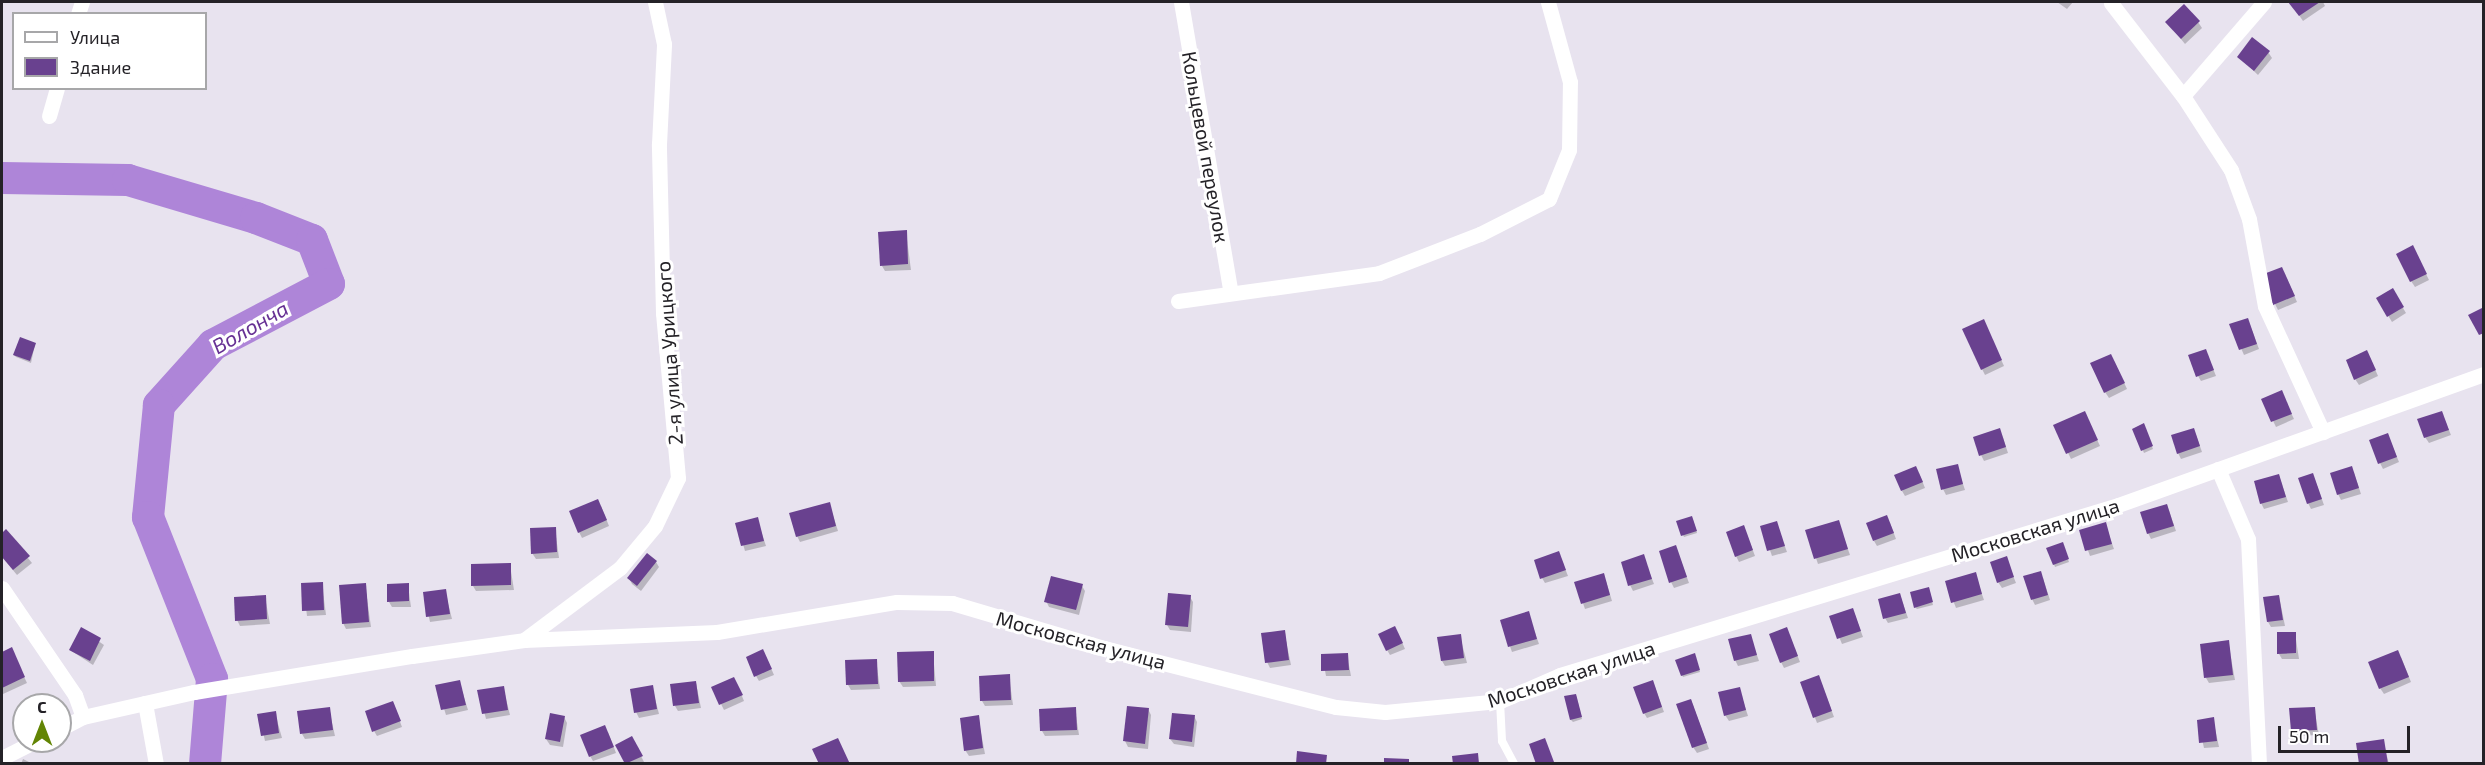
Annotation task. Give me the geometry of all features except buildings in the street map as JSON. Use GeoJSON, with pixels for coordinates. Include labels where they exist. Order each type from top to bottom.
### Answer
{"type":"FeatureCollection","features":[{"type":"Feature","properties":{"kind":"street","name":"2-я улица Урицкого"},"geometry":{"type":"LineString","coordinates":[[524,640],[620,568],[655,526],[678,478],[663,313],[659,144],[664,44],[655,2]]}},
{"type":"Feature","properties":{"kind":"street","name":"Кольцевой переулок"},"geometry":{"type":"LineString","coordinates":[[1181,2],[1231,292]]}},
{"type":"Feature","properties":{"kind":"street"},"geometry":{"type":"LineString","coordinates":[[1178,300],[1379,273],[1480,234],[1549,199],[1569,150],[1570,82],[1548,2]]}},
{"type":"Feature","properties":{"kind":"street"},"geometry":{"type":"LineString","coordinates":[[2183,96],[2264,2]]}},
{"type":"Feature","properties":{"kind":"street"},"geometry":{"type":"LineString","coordinates":[[2111,3],[2183,96],[2230,170],[2250,219],[2265,306],[2323,432]]}},
{"type":"Feature","properties":{"kind":"street"},"geometry":{"type":"LineString","coordinates":[[50,116],[56,90]]}},
{"type":"Feature","properties":{"kind":"street","name":"Московская улица"},"geometry":{"type":"LineString","coordinates":[[72,723],[83,717],[194,692],[524,640],[717,632],[866,605],[952,603],[1104,648],[1336,706],[1385,712],[1500,701],[1560,675],[2118,505],[2484,374]]}},
{"type":"Feature","properties":{"kind":"street"},"geometry":{"type":"LineString","coordinates":[[2218,469],[2248,539],[2259,764]]}},
{"type":"Feature","properties":{"kind":"street"},"geometry":{"type":"LineString","coordinates":[[2,588],[75,695],[83,717]]}},
{"type":"Feature","properties":{"kind":"street"},"geometry":{"type":"LineString","coordinates":[[145,703],[156,764]]}},
{"type":"Feature","properties":{"kind":"lane"},"geometry":{"type":"LineString","coordinates":[[1500,701],[1502,741],[1514,764]]}},
{"type":"Feature","properties":{"kind":"waterway","name":"Волонча"},"geometry":{"type":"LineString","coordinates":[[2,178],[128,180],[256,218],[312,240],[329,284],[213,345],[159,405],[148,517],[212,679],[205,764]]}}]}
